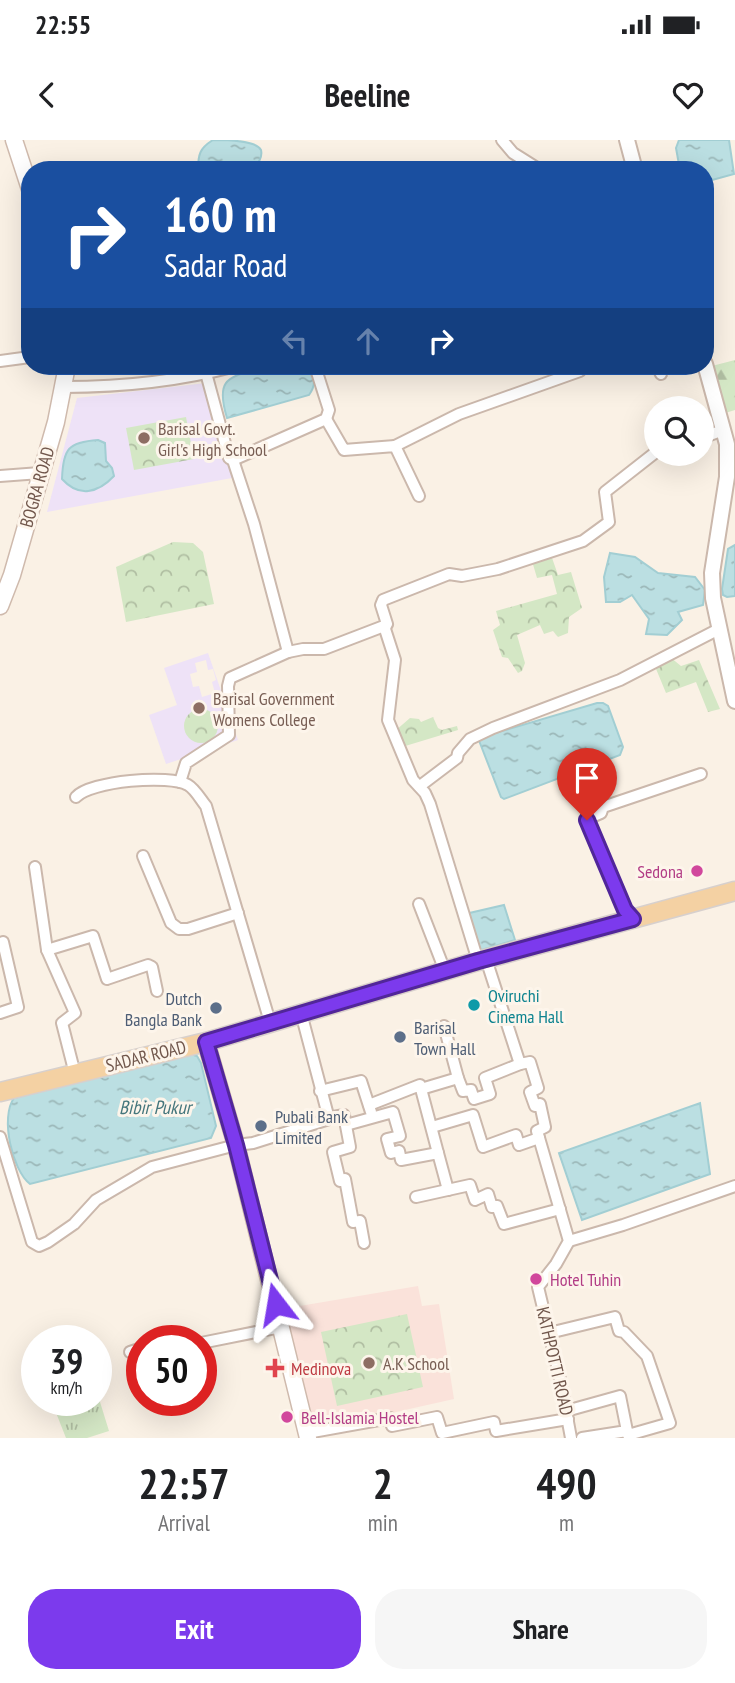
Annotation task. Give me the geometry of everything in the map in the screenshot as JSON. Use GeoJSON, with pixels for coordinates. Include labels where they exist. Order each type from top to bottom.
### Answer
{"type":"FeatureCollection","features":[{"type":"Feature","properties":{"kind":"main road"},"geometry":{"type":"LineString","coordinates":[[0,142],[6,140]]}},
{"type":"Feature","properties":{"kind":"main road"},"geometry":{"type":"LineString","coordinates":[[14,140],[21,161]]}},
{"type":"Feature","properties":{"kind":"main road","name":"BOGRA ROAD"},"geometry":{"type":"LineString","coordinates":[[0,606],[12,575],[66,375]]}},
{"type":"Feature","properties":{"kind":"main road","name":"SADAR ROAD"},"geometry":{"type":"LineString","coordinates":[[0,1092],[206,1042],[482,960],[735,891]]}},
{"type":"Feature","properties":{"kind":"main road"},"geometry":{"type":"LineString","coordinates":[[206,1042],[236,1145],[308,1435]]}},
{"type":"Feature","properties":{"kind":"street"},"geometry":{"type":"LineString","coordinates":[[502,140],[513,153],[526,161]]}},
{"type":"Feature","properties":{"kind":"street"},"geometry":{"type":"LineString","coordinates":[[627,140],[633,161]]}},
{"type":"Feature","properties":{"kind":"street"},"geometry":{"type":"LineString","coordinates":[[0,361],[21,358]]}},
{"type":"Feature","properties":{"kind":"street"},"geometry":{"type":"LineString","coordinates":[[64,387],[96,387],[195,375]]}},
{"type":"Feature","properties":{"kind":"street"},"geometry":{"type":"LineString","coordinates":[[207,375],[229,458],[233,460],[254,524],[288,652]]}},
{"type":"Feature","properties":{"kind":"street"},"geometry":{"type":"LineString","coordinates":[[233,460],[326,419],[329,410],[318,375]]}},
{"type":"Feature","properties":{"kind":"street"},"geometry":{"type":"LineString","coordinates":[[326,419],[344,450],[395,446],[459,414],[569,375]]}},
{"type":"Feature","properties":{"kind":"street"},"geometry":{"type":"LineString","coordinates":[[709,375],[729,439],[727,477],[712,573],[713,598],[735,701]]}},
{"type":"Feature","properties":{"kind":"street"},"geometry":{"type":"LineString","coordinates":[[395,446],[419,496]]}},
{"type":"Feature","properties":{"kind":"street"},"geometry":{"type":"LineString","coordinates":[[520,1064],[430,804],[420,786],[413,780],[387,720],[395,660],[381,605],[387,599],[449,574],[461,576],[498,569],[583,541],[609,522],[605,492],[644,461]]}},
{"type":"Feature","properties":{"kind":"street"},"geometry":{"type":"LineString","coordinates":[[0,476],[40,473]]}},
{"type":"Feature","properties":{"kind":"street"},"geometry":{"type":"LineString","coordinates":[[180,782],[186,763],[229,735],[230,678],[288,652],[324,649],[386,625]]}},
{"type":"Feature","properties":{"kind":"street"},"geometry":{"type":"LineString","coordinates":[[420,786],[457,758],[457,753],[470,739],[620,680],[719,629]]}},
{"type":"Feature","properties":{"kind":"street"},"geometry":{"type":"LineString","coordinates":[[633,919],[625,910],[587,820],[601,813],[603,807],[701,774]]}},
{"type":"Feature","properties":{"kind":"street"},"geometry":{"type":"LineString","coordinates":[[76,797],[80,792],[114,781],[174,780],[189,785],[206,806],[270,1022]]}},
{"type":"Feature","properties":{"kind":"street"},"geometry":{"type":"LineString","coordinates":[[143,856],[171,923],[179,929],[188,929],[238,913]]}},
{"type":"Feature","properties":{"kind":"street"},"geometry":{"type":"LineString","coordinates":[[35,867],[47,950],[75,1013],[62,1023],[75,1074]]}},
{"type":"Feature","properties":{"kind":"street"},"geometry":{"type":"LineString","coordinates":[[419,904],[445,971]]}},
{"type":"Feature","properties":{"kind":"street"},"geometry":{"type":"LineString","coordinates":[[47,950],[93,936],[107,979],[148,965],[152,967],[157,991]]}},
{"type":"Feature","properties":{"kind":"street"},"geometry":{"type":"LineString","coordinates":[[0,1013],[18,1007],[3,942]]}},
{"type":"Feature","properties":{"kind":"street"},"geometry":{"type":"LineString","coordinates":[[301,1013],[328,1118]]}},
{"type":"Feature","properties":{"kind":"street"},"geometry":{"type":"LineString","coordinates":[[444,1026],[463,1091],[471,1090],[474,1099],[490,1094],[485,1078],[530,1062],[538,1088],[530,1092],[535,1105],[540,1104],[545,1127],[537,1131],[569,1241],[624,1225],[735,1186]]}},
{"type":"Feature","properties":{"kind":"street"},"geometry":{"type":"LineString","coordinates":[[421,1089],[458,1078]]}},
{"type":"Feature","properties":{"kind":"street"},"geometry":{"type":"LineString","coordinates":[[320,1091],[361,1082],[374,1118]]}},
{"type":"Feature","properties":{"kind":"street"},"geometry":{"type":"LineString","coordinates":[[369,1105],[420,1085],[448,1190]]}},
{"type":"Feature","properties":{"kind":"street"},"geometry":{"type":"LineString","coordinates":[[346,1125],[393,1112],[400,1136],[387,1139],[391,1153],[399,1151],[401,1160],[438,1153]]}},
{"type":"Feature","properties":{"kind":"street"},"geometry":{"type":"LineString","coordinates":[[0,1137],[32,1242],[39,1246],[74,1224],[96,1200],[152,1167],[253,1143],[344,1115],[351,1147],[333,1152],[340,1181],[345,1179],[353,1222],[360,1221],[364,1243]]}},
{"type":"Feature","properties":{"kind":"street"},"geometry":{"type":"LineString","coordinates":[[432,1127],[473,1115],[483,1147],[516,1135],[519,1145],[539,1138]]}},
{"type":"Feature","properties":{"kind":"street"},"geometry":{"type":"LineString","coordinates":[[416,1197],[470,1185],[475,1200],[488,1194],[492,1207],[497,1206],[503,1224],[559,1209]]}},
{"type":"Feature","properties":{"kind":"street","name":"KATHPOTTI ROAD"},"geometry":{"type":"LineString","coordinates":[[569,1241],[538,1287],[571,1438]]}},
{"type":"Feature","properties":{"kind":"street"},"geometry":{"type":"LineString","coordinates":[[308,1435],[390,1418],[393,1432],[438,1417],[442,1433],[494,1423],[496,1431],[567,1415],[620,1396],[628,1435],[670,1423],[647,1356],[624,1332],[619,1331],[615,1317],[549,1333]]}},
{"type":"Feature","properties":{"kind":"street"},"geometry":{"type":"LineString","coordinates":[[217,1340],[281,1327]]}},
{"type":"Feature","properties":{"kind":"street"},"geometry":{"type":"LineString","coordinates":[[582,1438],[627,1431]]}},
{"type":"Feature","properties":{"kind":"shaded area","name":"Barisal Govt. Girl's High School"},"geometry":{"type":"Polygon","coordinates":[[[206,383],[232,478],[47,512],[77,398],[206,383]]]}},
{"type":"Feature","properties":{"kind":"shaded area","name":"Barisal Government Womens College"},"geometry":{"type":"Polygon","coordinates":[[[208,653],[238,740],[166,764],[149,715],[177,705],[164,668],[208,653]],[[206,660],[195,663],[197,672],[190,674],[193,687],[199,686],[202,697],[215,693],[213,669],[208,670],[206,660]]]}},
{"type":"Feature","properties":{"kind":"shaded area"},"geometry":{"type":"Polygon","coordinates":[[[418,1286],[422,1306],[439,1304],[454,1399],[311,1431],[282,1309],[418,1286]]]}},
{"type":"Feature","properties":{"kind":"green space"},"geometry":{"type":"Polygon","coordinates":[[[735,360],[735,410],[722,414],[710,375],[714,375],[714,365],[735,360]]]}},
{"type":"Feature","properties":{"kind":"green space"},"geometry":{"type":"Polygon","coordinates":[[[186,417],[194,459],[134,470],[126,428],[186,417]]]}},
{"type":"Feature","properties":{"kind":"green space"},"geometry":{"type":"Polygon","coordinates":[[[173,542],[193,543],[203,552],[214,604],[126,622],[116,567],[173,542]]]}},
{"type":"Feature","properties":{"kind":"green space"},"geometry":{"type":"Polygon","coordinates":[[[551,555],[558,575],[571,572],[582,608],[569,617],[568,633],[558,637],[553,631],[544,634],[540,625],[517,635],[525,663],[522,671],[518,673],[508,658],[502,657],[493,630],[500,625],[496,611],[557,594],[552,575],[537,578],[532,561],[551,555]]]}},
{"type":"Feature","properties":{"kind":"green space"},"geometry":{"type":"Polygon","coordinates":[[[670,657],[681,666],[699,660],[720,709],[708,712],[696,682],[666,693],[654,664],[670,657]]]}},
{"type":"Feature","properties":{"kind":"green space"},"geometry":{"type":"Polygon","coordinates":[[[201,709],[213,714],[218,726],[213,738],[201,743],[189,738],[184,726],[189,714],[201,709]]]}},
{"type":"Feature","properties":{"kind":"green space"},"geometry":{"type":"Polygon","coordinates":[[[433,717],[438,728],[442,730],[457,726],[458,730],[402,747],[395,731],[410,718],[419,719],[421,722],[433,717]]]}},
{"type":"Feature","properties":{"kind":"green space"},"geometry":{"type":"Polygon","coordinates":[[[407,1314],[423,1387],[337,1406],[321,1332],[407,1314]]]}},
{"type":"Feature","properties":{"kind":"green space"},"geometry":{"type":"Polygon","coordinates":[[[57,1416],[104,1416],[109,1431],[87,1438],[66,1438],[57,1416]]]}},
{"type":"Feature","properties":{"kind":"water"},"geometry":{"type":"Polygon","coordinates":[[[213,140],[253,144],[261,150],[260,159],[199,161],[205,146],[213,140]]]}},
{"type":"Feature","properties":{"kind":"water"},"geometry":{"type":"Polygon","coordinates":[[[679,140],[729,140],[734,174],[714,180],[714,161],[678,161],[676,148],[679,140]]]}},
{"type":"Feature","properties":{"kind":"water"},"geometry":{"type":"Polygon","coordinates":[[[312,375],[314,380],[309,395],[227,418],[224,386],[235,376],[312,375]]]}},
{"type":"Feature","properties":{"kind":"water"},"geometry":{"type":"Polygon","coordinates":[[[98,440],[105,443],[106,461],[114,476],[95,489],[75,489],[62,479],[66,454],[74,445],[98,440]]]}},
{"type":"Feature","properties":{"kind":"water"},"geometry":{"type":"Polygon","coordinates":[[[735,545],[735,596],[727,597],[723,595],[722,589],[728,549],[735,545]]]}},
{"type":"Feature","properties":{"kind":"water"},"geometry":{"type":"Polygon","coordinates":[[[610,553],[635,557],[658,573],[695,577],[705,590],[703,605],[678,612],[682,620],[667,635],[646,634],[649,619],[632,595],[620,602],[606,602],[604,577],[610,553]]]}},
{"type":"Feature","properties":{"kind":"water"},"geometry":{"type":"Polygon","coordinates":[[[597,703],[608,706],[623,747],[620,755],[504,799],[501,797],[478,738],[597,703]]]}},
{"type":"Feature","properties":{"kind":"water"},"geometry":{"type":"Polygon","coordinates":[[[504,905],[515,940],[478,951],[465,914],[504,905]]]}},
{"type":"Feature","properties":{"kind":"water","name":"Bibir Pukur"},"geometry":{"type":"Polygon","coordinates":[[[188,1053],[197,1056],[201,1063],[216,1126],[211,1138],[30,1184],[24,1177],[13,1156],[8,1130],[8,1117],[14,1098],[188,1053]]]}},
{"type":"Feature","properties":{"kind":"water"},"geometry":{"type":"Polygon","coordinates":[[[700,1103],[710,1174],[582,1220],[559,1153],[700,1103]]]}},
{"type":"Feature","properties":{"kind":"place","name":"Barisal Govt. Girl's High School"},"geometry":{"type":"Point","coordinates":[144,438]}},
{"type":"Feature","properties":{"kind":"place","name":"Barisal Government Womens College"},"geometry":{"type":"Point","coordinates":[199,708]}},
{"type":"Feature","properties":{"kind":"place","name":"Sedona"},"geometry":{"type":"Point","coordinates":[697,871]}},
{"type":"Feature","properties":{"kind":"place","name":"Oviruchi Cinema Hall"},"geometry":{"type":"Point","coordinates":[474,1005]}},
{"type":"Feature","properties":{"kind":"place","name":"Dutch Bangla Bank"},"geometry":{"type":"Point","coordinates":[216,1008]}},
{"type":"Feature","properties":{"kind":"place","name":"Barisal Town Hall"},"geometry":{"type":"Point","coordinates":[400,1037]}},
{"type":"Feature","properties":{"kind":"place","name":"Pubali Bank Limited"},"geometry":{"type":"Point","coordinates":[261,1126]}},
{"type":"Feature","properties":{"kind":"place","name":"Hotel Tuhin"},"geometry":{"type":"Point","coordinates":[536,1279]}},
{"type":"Feature","properties":{"kind":"place","name":"A.K School"},"geometry":{"type":"Point","coordinates":[369,1363]}},
{"type":"Feature","properties":{"kind":"place","name":"Medinova"},"geometry":{"type":"Point","coordinates":[275,1368]}},
{"type":"Feature","properties":{"kind":"place","name":"Bell-Islamia Hostel"},"geometry":{"type":"Point","coordinates":[287,1417]}},
{"type":"Feature","properties":{"kind":"route"},"geometry":{"type":"LineString","coordinates":[[276,1304],[236,1145],[206,1042],[478,961],[633,919],[625,910],[587,820]]}}]}
